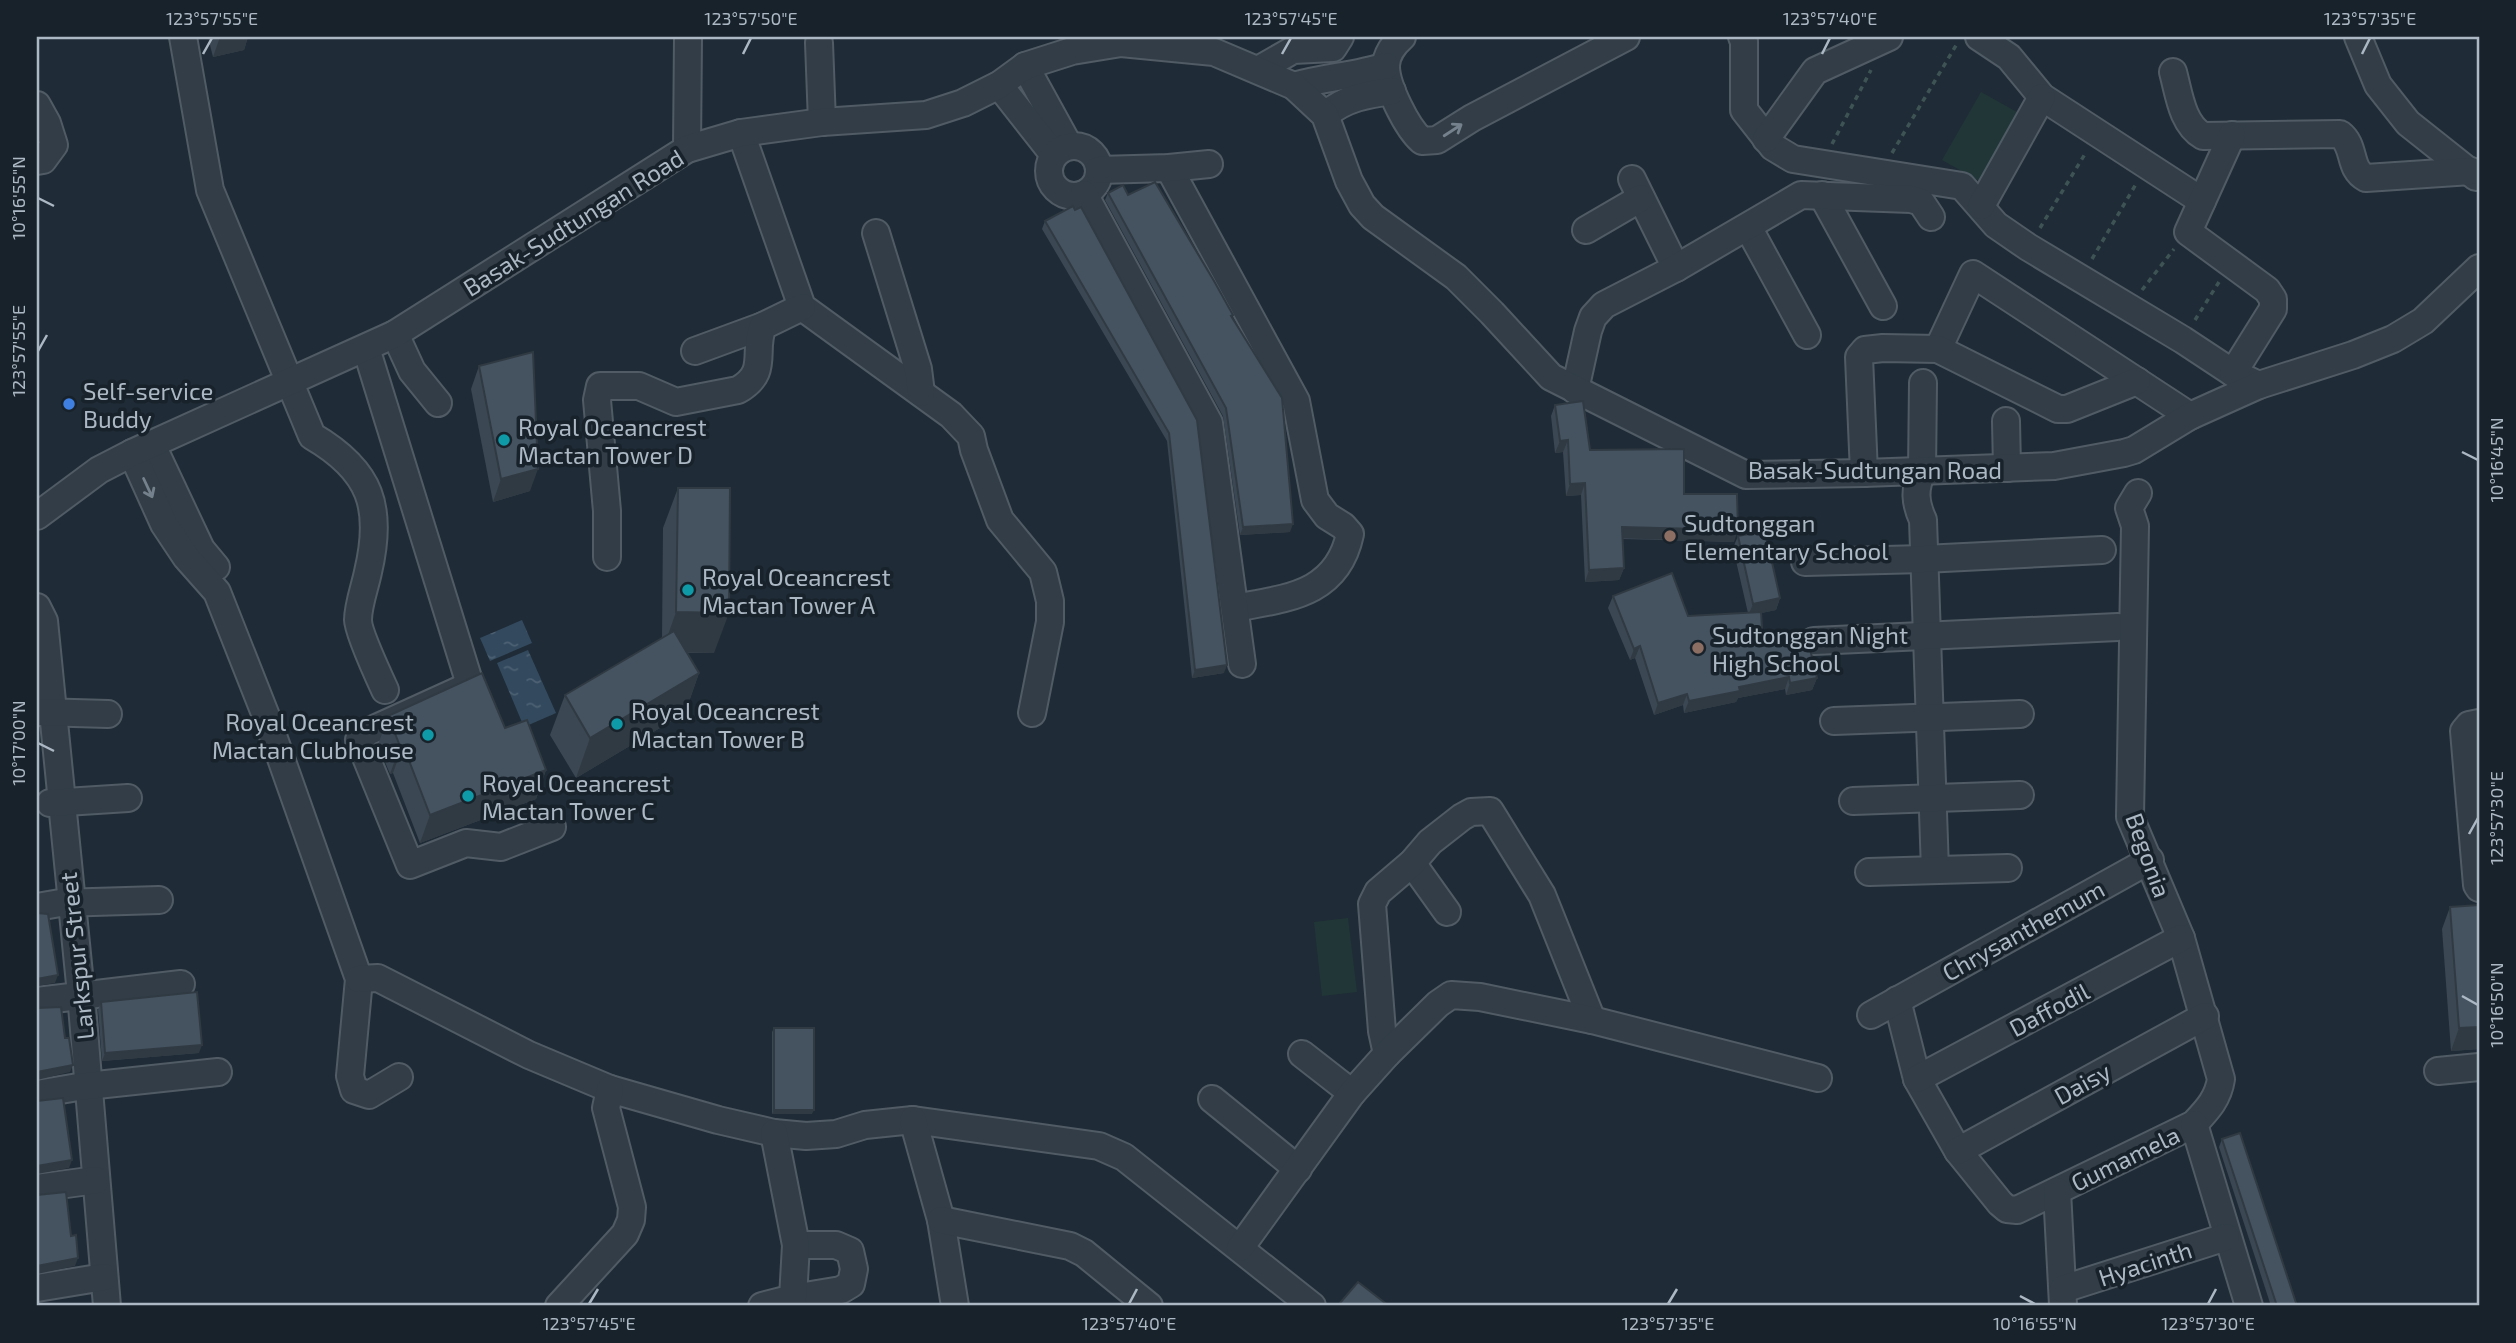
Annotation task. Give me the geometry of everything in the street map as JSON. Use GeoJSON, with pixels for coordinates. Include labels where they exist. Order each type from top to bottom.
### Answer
{"type":"FeatureCollection","features":[{"type":"Feature","properties":{"kind":"street"},"geometry":{"type":"LineString","coordinates":[[183,37],[211,190],[313,436],[354,469],[367,489],[374,509],[374,545],[358,621],[385,691]]}},
{"type":"Feature","properties":{"kind":"street"},"geometry":{"type":"LineString","coordinates":[[687,149],[688,37]]}},
{"type":"Feature","properties":{"kind":"street"},"geometry":{"type":"LineString","coordinates":[[1258,70],[1293,50],[1334,48],[1340,37]]}},
{"type":"Feature","properties":{"kind":"street"},"geometry":{"type":"LineString","coordinates":[[1392,63],[1412,132],[1422,141],[1437,140],[1472,118],[1626,37]]}},
{"type":"Feature","properties":{"kind":"street"},"geometry":{"type":"LineString","coordinates":[[1979,37],[2009,57],[2042,97],[2202,201]]}},
{"type":"Feature","properties":{"kind":"street"},"geometry":{"type":"LineString","coordinates":[[2358,37],[2378,85],[2408,123],[2475,176]]}},
{"type":"Feature","properties":{"kind":"street"},"geometry":{"type":"LineString","coordinates":[[1746,38],[1744,110],[1773,147],[1793,159],[1962,186],[1996,226],[2233,373],[2259,385]]}},
{"type":"Feature","properties":{"kind":"street","name":"Basak-Sudtungan Road"},"geometry":{"type":"LineString","coordinates":[[37,516],[100,470],[395,334],[687,149],[741,134],[822,122],[926,116],[963,103],[999,85],[1025,66],[1100,41],[1214,52],[1294,86],[1325,114],[1349,181],[1362,205],[1373,217],[1456,277],[1551,377],[1746,475],[2054,466],[2134,450],[2190,416],[2259,385],[2353,355],[2393,339],[2423,321],[2474,281]]}},
{"type":"Feature","properties":{"kind":"street"},"geometry":{"type":"LineString","coordinates":[[819,43],[822,122]]}},
{"type":"Feature","properties":{"kind":"street"},"geometry":{"type":"LineString","coordinates":[[1766,139],[1815,71],[1883,48]]}},
{"type":"Feature","properties":{"kind":"street"},"geometry":{"type":"LineString","coordinates":[[1294,86],[1324,78],[1360,75],[1392,63]]}},
{"type":"Feature","properties":{"kind":"street"},"geometry":{"type":"LineString","coordinates":[[1325,114],[1338,103],[1370,94],[1392,63]]}},
{"type":"Feature","properties":{"kind":"street"},"geometry":{"type":"LineString","coordinates":[[1025,66],[1062,150]]}},
{"type":"Feature","properties":{"kind":"street"},"geometry":{"type":"LineString","coordinates":[[2173,72],[2186,117],[2193,130],[2203,136],[2340,134],[2348,140],[2355,168],[2366,178],[2475,176]]}},
{"type":"Feature","properties":{"kind":"street"},"geometry":{"type":"LineString","coordinates":[[999,85],[1062,150],[1086,149],[1097,161],[1099,170],[1096,184],[1084,194],[1068,195],[1054,186],[1049,170],[1062,150]]}},
{"type":"Feature","properties":{"kind":"street"},"geometry":{"type":"LineString","coordinates":[[1981,206],[2042,97]]}},
{"type":"Feature","properties":{"kind":"street"},"geometry":{"type":"LineString","coordinates":[[37,105],[47,123],[54,145],[43,160],[37,161]]}},
{"type":"Feature","properties":{"kind":"street"},"geometry":{"type":"LineString","coordinates":[[741,134],[802,307],[951,415],[971,436],[1000,520],[1043,572],[1050,601],[1049,622],[1032,713]]}},
{"type":"Feature","properties":{"kind":"street"},"geometry":{"type":"LineString","coordinates":[[2232,135],[2188,232],[2267,290],[2273,299],[2273,309],[2233,373]]}},
{"type":"Feature","properties":{"kind":"street"},"geometry":{"type":"LineString","coordinates":[[1099,170],[1209,164]]}},
{"type":"Feature","properties":{"kind":"street"},"geometry":{"type":"LineString","coordinates":[[1169,168],[1296,401],[1315,500],[1327,516],[1350,534],[1347,550],[1333,572],[1314,588],[1287,598],[1234,608]]}},
{"type":"Feature","properties":{"kind":"street"},"geometry":{"type":"LineString","coordinates":[[1586,230],[1637,188],[1675,268]]}},
{"type":"Feature","properties":{"kind":"street"},"geometry":{"type":"LineString","coordinates":[[1084,194],[1209,423],[1242,664]]}},
{"type":"Feature","properties":{"kind":"street"},"geometry":{"type":"LineString","coordinates":[[1575,390],[1588,331],[1593,317],[1604,305],[1675,268],[1801,195],[1911,199],[1921,202],[1931,217]]}},
{"type":"Feature","properties":{"kind":"street"},"geometry":{"type":"LineString","coordinates":[[1822,195],[1883,306]]}},
{"type":"Feature","properties":{"kind":"street"},"geometry":{"type":"LineString","coordinates":[[1748,227],[1807,335]]}},
{"type":"Feature","properties":{"kind":"street"},"geometry":{"type":"LineString","coordinates":[[876,233],[918,369],[920,393]]}},
{"type":"Feature","properties":{"kind":"street"},"geometry":{"type":"LineString","coordinates":[[1938,349],[1973,274],[2190,416]]}},
{"type":"Feature","properties":{"kind":"street"},"geometry":{"type":"LineString","coordinates":[[695,351],[762,326],[802,307]]}},
{"type":"Feature","properties":{"kind":"street"},"geometry":{"type":"LineString","coordinates":[[607,557],[607,511],[597,400],[600,386],[639,386],[676,402],[738,390],[745,386],[759,365],[762,326]]}},
{"type":"Feature","properties":{"kind":"street"},"geometry":{"type":"LineString","coordinates":[[395,334],[412,371],[438,403]]}},
{"type":"Feature","properties":{"kind":"street"},"geometry":{"type":"LineString","coordinates":[[366,348],[469,681],[462,690],[363,734],[359,740],[410,865],[466,843],[501,847],[552,827]]}},
{"type":"Feature","properties":{"kind":"street"},"geometry":{"type":"LineString","coordinates":[[1864,473],[1859,357],[1861,352],[1883,348],[1938,349],[2059,409],[2067,409],[2137,382]]}},
{"type":"Feature","properties":{"kind":"street"},"geometry":{"type":"LineString","coordinates":[[1923,383],[1922,471],[1928,484],[1928,506],[1923,520],[1935,870]]}},
{"type":"Feature","properties":{"kind":"street"},"geometry":{"type":"LineString","coordinates":[[2006,421],[2007,468]]}},
{"type":"Feature","properties":{"kind":"street"},"geometry":{"type":"LineString","coordinates":[[142,449],[164,524],[227,581],[369,979],[349,1076],[354,1090],[369,1095],[399,1077]]}},
{"type":"Feature","properties":{"kind":"street","name":"Begonia"},"geometry":{"type":"LineString","coordinates":[[2134,450],[2130,817],[2182,938],[2221,1079],[2219,1092],[2194,1124]]}},
{"type":"Feature","properties":{"kind":"street"},"geometry":{"type":"LineString","coordinates":[[1805,562],[2102,550]]}},
{"type":"Feature","properties":{"kind":"street","name":"Larkspur Street"},"geometry":{"type":"LineString","coordinates":[[37,607],[44,621],[46,713],[55,803],[56,904],[74,995],[99,1278],[98,1306]]}},
{"type":"Feature","properties":{"kind":"street"},"geometry":{"type":"LineString","coordinates":[[1814,642],[2119,627]]}},
{"type":"Feature","properties":{"kind":"street","name":"Larkspur Street"},"geometry":{"type":"LineString","coordinates":[[37,684],[46,713]]}},
{"type":"Feature","properties":{"kind":"street"},"geometry":{"type":"LineString","coordinates":[[46,713],[108,714]]}},
{"type":"Feature","properties":{"kind":"street"},"geometry":{"type":"LineString","coordinates":[[1834,721],[2020,714]]}},
{"type":"Feature","properties":{"kind":"street"},"geometry":{"type":"LineString","coordinates":[[2479,723],[2469,725],[2464,731],[2479,888]]}},
{"type":"Feature","properties":{"kind":"street"},"geometry":{"type":"LineString","coordinates":[[1853,801],[2020,795]]}},
{"type":"Feature","properties":{"kind":"street"},"geometry":{"type":"LineString","coordinates":[[55,803],[128,798]]}},
{"type":"Feature","properties":{"kind":"street"},"geometry":{"type":"LineString","coordinates":[[1387,1054],[1382,1031],[1372,904],[1378,892],[1412,863],[1430,842],[1471,812],[1490,811],[1542,895],[1592,1020]]}},
{"type":"Feature","properties":{"kind":"street","name":"Chrysanthemum"},"geometry":{"type":"LineString","coordinates":[[1871,1015],[2150,860]]}},
{"type":"Feature","properties":{"kind":"street"},"geometry":{"type":"LineString","coordinates":[[1412,863],[1447,912]]}},
{"type":"Feature","properties":{"kind":"street"},"geometry":{"type":"LineString","coordinates":[[1869,872],[2008,868]]}},
{"type":"Feature","properties":{"kind":"street"},"geometry":{"type":"LineString","coordinates":[[56,904],[159,900]]}},
{"type":"Feature","properties":{"kind":"street","name":"Daffodil"},"geometry":{"type":"LineString","coordinates":[[1917,1079],[2182,938]]}},
{"type":"Feature","properties":{"kind":"street"},"geometry":{"type":"LineString","coordinates":[[369,979],[529,1055],[610,1089],[774,1133],[806,1136],[836,1134],[865,1125],[913,1120],[1099,1146],[1124,1157],[1312,1306]]}},
{"type":"Feature","properties":{"kind":"street"},"geometry":{"type":"LineString","coordinates":[[37,1000],[181,984]]}},
{"type":"Feature","properties":{"kind":"street"},"geometry":{"type":"LineString","coordinates":[[1240,1248],[1352,1093],[1387,1054],[1438,1004],[1451,995],[1480,997],[1592,1020],[1818,1078]]}},
{"type":"Feature","properties":{"kind":"street"},"geometry":{"type":"LineString","coordinates":[[1897,1000],[1917,1079],[1958,1151],[2000,1203],[2007,1209],[2017,1210],[2057,1191],[2063,1298]]}},
{"type":"Feature","properties":{"kind":"street","name":"Daisy"},"geometry":{"type":"LineString","coordinates":[[1958,1151],[2205,1016]]}},
{"type":"Feature","properties":{"kind":"street"},"geometry":{"type":"LineString","coordinates":[[1302,1054],[1352,1093]]}},
{"type":"Feature","properties":{"kind":"street"},"geometry":{"type":"LineString","coordinates":[[2438,1071],[2479,1067]]}},
{"type":"Feature","properties":{"kind":"street"},"geometry":{"type":"LineString","coordinates":[[37,1094],[218,1072]]}},
{"type":"Feature","properties":{"kind":"street"},"geometry":{"type":"LineString","coordinates":[[559,1306],[625,1234],[631,1220],[632,1207],[606,1108],[610,1089]]}},
{"type":"Feature","properties":{"kind":"street"},"geometry":{"type":"LineString","coordinates":[[1212,1099],[1298,1169]]}},
{"type":"Feature","properties":{"kind":"street"},"geometry":{"type":"LineString","coordinates":[[913,1120],[941,1220],[955,1306]]}},
{"type":"Feature","properties":{"kind":"street"},"geometry":{"type":"LineString","coordinates":[[2194,1124],[2249,1306]]}},
{"type":"Feature","properties":{"kind":"street","name":"Gumamela"},"geometry":{"type":"LineString","coordinates":[[2057,1191],[2194,1124]]}},
{"type":"Feature","properties":{"kind":"street"},"geometry":{"type":"LineString","coordinates":[[774,1133],[796,1245],[793,1298]]}},
{"type":"Feature","properties":{"kind":"street"},"geometry":{"type":"LineString","coordinates":[[37,1188],[91,1181]]}},
{"type":"Feature","properties":{"kind":"street"},"geometry":{"type":"LineString","coordinates":[[941,1220],[1070,1246],[1084,1253],[1150,1306]]}},
{"type":"Feature","properties":{"kind":"street","name":"Hyacinth"},"geometry":{"type":"LineString","coordinates":[[2063,1298],[2227,1237]]}},
{"type":"Feature","properties":{"kind":"street"},"geometry":{"type":"LineString","coordinates":[[761,1306],[841,1290],[851,1284],[854,1269],[850,1251],[836,1244],[796,1245]]}},
{"type":"Feature","properties":{"kind":"street"},"geometry":{"type":"LineString","coordinates":[[37,1288],[99,1278]]}},
{"type":"Feature","properties":{"kind":"street","name":"Larkspur Street"},"geometry":{"type":"LineString","coordinates":[[99,1278],[107,1306]]}},
{"type":"Feature","properties":{"kind":"path"},"geometry":{"type":"LineString","coordinates":[[1881,173],[1961,37]]}},
{"type":"Feature","properties":{"kind":"path"},"geometry":{"type":"LineString","coordinates":[[1821,164],[1883,48]]}},
{"type":"Feature","properties":{"kind":"path"},"geometry":{"type":"LineString","coordinates":[[2028,247],[2099,132]]}},
{"type":"Feature","properties":{"kind":"path"},"geometry":{"type":"LineString","coordinates":[[2080,279],[2147,165]]}},
{"type":"Feature","properties":{"kind":"path"},"geometry":{"type":"LineString","coordinates":[[2128,308],[2188,232]]}},
{"type":"Feature","properties":{"kind":"path"},"geometry":{"type":"LineString","coordinates":[[2183,340],[2230,264]]}},
{"type":"Feature","properties":{"kind":"green space"},"geometry":{"type":"Polygon","coordinates":[[[1981,92],[2024,116],[1985,184],[1942,160],[1981,92]]]}},
{"type":"Feature","properties":{"kind":"green space"},"geometry":{"type":"Polygon","coordinates":[[[1348,918],[1357,992],[1322,996],[1314,922],[1348,918]]]}},
{"type":"Feature","properties":{"kind":"water"},"geometry":{"type":"Polygon","coordinates":[[[522,620],[532,643],[490,661],[480,638],[522,620]]]}},
{"type":"Feature","properties":{"kind":"water"},"geometry":{"type":"Polygon","coordinates":[[[528,650],[556,713],[524,727],[497,663],[528,650]]]}},
{"type":"Feature","properties":{"kind":"building"},"geometry":{"type":"Polygon","coordinates":[[[1155,182],[1214,281],[1233,315],[1231,316],[1282,398],[1293,524],[1243,527],[1226,408],[1108,193],[1123,185],[1128,195],[1155,182]]]}},
{"type":"Feature","properties":{"kind":"building"},"geometry":{"type":"Polygon","coordinates":[[[1073,206],[1075,210],[1081,207],[1197,420],[1227,665],[1195,670],[1169,433],[1045,221],[1073,206]]]}},
{"type":"Feature","properties":{"kind":"building","name":"Royal Oceancrest Mactan Tower D"},"geometry":{"type":"Polygon","coordinates":[[[533,352],[538,469],[501,479],[479,366],[533,352]]]}},
{"type":"Feature","properties":{"kind":"building"},"geometry":{"type":"Polygon","coordinates":[[[1583,401],[1590,450],[1684,449],[1684,494],[1737,494],[1738,530],[1622,527],[1624,568],[1589,570],[1585,483],[1570,484],[1568,440],[1560,441],[1555,405],[1583,401]]]}},
{"type":"Feature","properties":{"kind":"building"},"geometry":{"type":"Polygon","coordinates":[[[678,488],[730,488],[729,613],[676,612],[678,488]]]}},
{"type":"Feature","properties":{"kind":"building"},"geometry":{"type":"Polygon","coordinates":[[[1765,531],[1780,598],[1753,604],[1738,536],[1765,531]]]}},
{"type":"Feature","properties":{"kind":"building"},"geometry":{"type":"Polygon","coordinates":[[[1672,573],[1688,616],[1761,612],[1763,644],[1804,635],[1817,678],[1790,683],[1789,677],[1739,687],[1740,691],[1689,701],[1687,694],[1658,703],[1640,646],[1634,649],[1613,596],[1672,573]]]}},
{"type":"Feature","properties":{"kind":"building"},"geometry":{"type":"Polygon","coordinates":[[[674,631],[699,673],[590,738],[565,695],[674,631]]]}},
{"type":"Feature","properties":{"kind":"building"},"geometry":{"type":"Polygon","coordinates":[[[482,673],[505,728],[527,720],[546,770],[430,815],[403,745],[400,746],[388,716],[482,673]]]}},
{"type":"Feature","properties":{"kind":"building"},"geometry":{"type":"Polygon","coordinates":[[[2479,905],[2479,1027],[2459,1028],[2450,907],[2479,905]]]}},
{"type":"Feature","properties":{"kind":"building"},"geometry":{"type":"Polygon","coordinates":[[[37,913],[48,914],[58,975],[37,979],[37,913]]]}},
{"type":"Feature","properties":{"kind":"building"},"geometry":{"type":"Polygon","coordinates":[[[197,992],[202,1045],[105,1053],[101,1002],[197,992]]]}},
{"type":"Feature","properties":{"kind":"building"},"geometry":{"type":"Polygon","coordinates":[[[61,1007],[65,1038],[69,1038],[73,1065],[37,1072],[37,1008],[61,1007]]]}},
{"type":"Feature","properties":{"kind":"building"},"geometry":{"type":"Polygon","coordinates":[[[774,1028],[814,1028],[814,1110],[774,1110],[774,1028]]]}},
{"type":"Feature","properties":{"kind":"building"},"geometry":{"type":"Polygon","coordinates":[[[63,1098],[72,1160],[37,1166],[37,1101],[63,1098]]]}},
{"type":"Feature","properties":{"kind":"building"},"geometry":{"type":"Polygon","coordinates":[[[2240,1133],[2297,1306],[2277,1306],[2222,1139],[2240,1133]]]}},
{"type":"Feature","properties":{"kind":"building"},"geometry":{"type":"Polygon","coordinates":[[[66,1192],[71,1236],[76,1235],[78,1258],[37,1266],[37,1195],[66,1192]]]}},
{"type":"Feature","properties":{"kind":"building"},"geometry":{"type":"Polygon","coordinates":[[[1358,1282],[1389,1306],[1343,1306],[1340,1303],[1358,1282]]]}},
{"type":"Feature","properties":{"kind":"place","name":"Self-service Buddy"},"geometry":{"type":"Point","coordinates":[69,404]}},
{"type":"Feature","properties":{"kind":"place","name":"Royal Oceancrest Mactan Tower D"},"geometry":{"type":"Point","coordinates":[504,440]}},
{"type":"Feature","properties":{"kind":"place","name":"Sudtonggan Elementary School"},"geometry":{"type":"Point","coordinates":[1670,536]}},
{"type":"Feature","properties":{"kind":"place","name":"Royal Oceancrest Mactan Tower A"},"geometry":{"type":"Point","coordinates":[688,590]}},
{"type":"Feature","properties":{"kind":"place","name":"Sudtonggan Night High School"},"geometry":{"type":"Point","coordinates":[1698,648]}},
{"type":"Feature","properties":{"kind":"place","name":"Royal Oceancrest Mactan Tower B"},"geometry":{"type":"Point","coordinates":[617,724]}},
{"type":"Feature","properties":{"kind":"place","name":"Royal Oceancrest Mactan Clubhouse"},"geometry":{"type":"Point","coordinates":[428,735]}},
{"type":"Feature","properties":{"kind":"place","name":"Royal Oceancrest Mactan Tower C"},"geometry":{"type":"Point","coordinates":[468,796]}}]}
